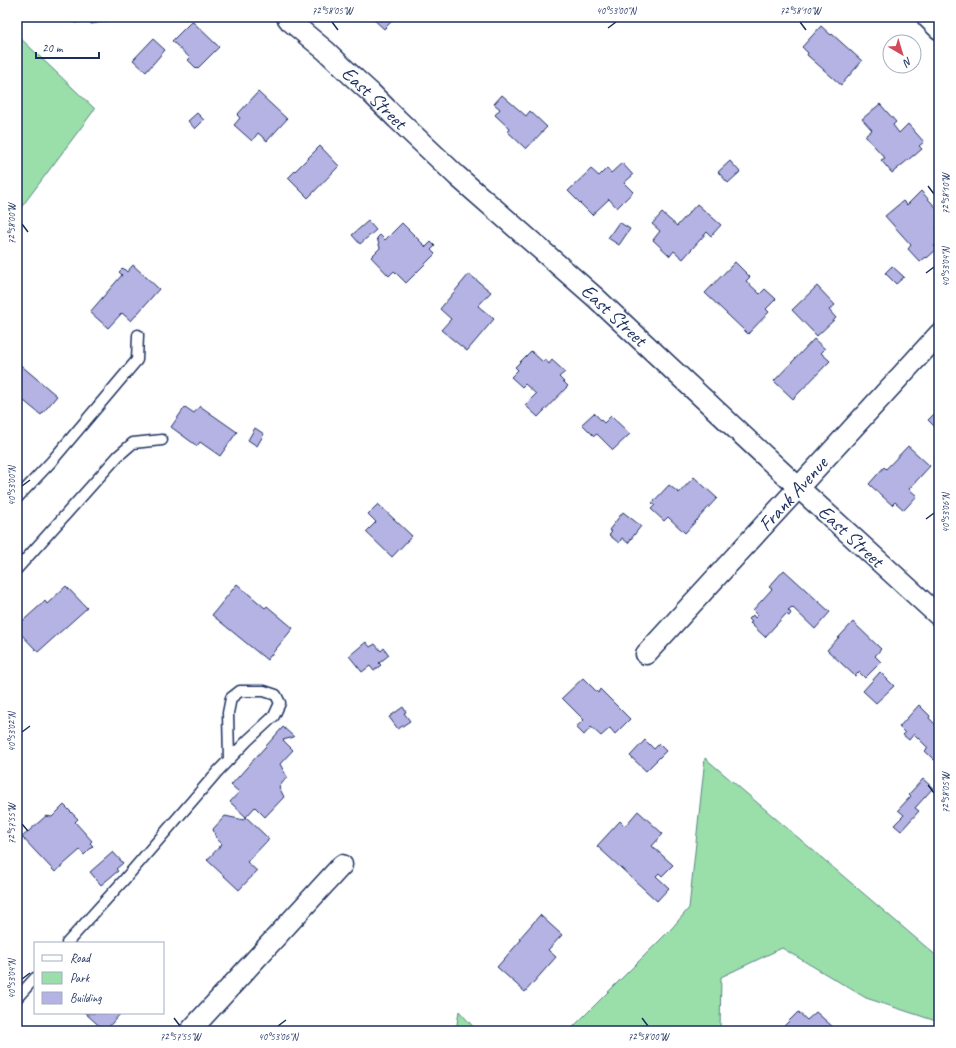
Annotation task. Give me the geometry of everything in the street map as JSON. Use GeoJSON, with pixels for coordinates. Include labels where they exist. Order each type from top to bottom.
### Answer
{"type":"FeatureCollection","features":[{"type":"Feature","properties":{"kind":"street","name":"East Street"},"geometry":{"type":"LineString","coordinates":[[286,17],[372,93],[457,176],[596,298],[799,488],[939,616]]}},
{"type":"Feature","properties":{"kind":"street"},"geometry":{"type":"LineString","coordinates":[[927,17],[939,28]]}},
{"type":"Feature","properties":{"kind":"street","name":"Frank Avenue"},"geometry":{"type":"LineString","coordinates":[[646,654],[939,334]]}},
{"type":"Feature","properties":{"kind":"street"},"geometry":{"type":"LineString","coordinates":[[190,1031],[342,865]]}},
{"type":"Feature","properties":{"kind":"lane"},"geometry":{"type":"LineString","coordinates":[[17,498],[51,462],[137,360],[138,335]]}},
{"type":"Feature","properties":{"kind":"lane"},"geometry":{"type":"LineString","coordinates":[[17,569],[118,456],[133,444],[162,440]]}},
{"type":"Feature","properties":{"kind":"lane"},"geometry":{"type":"LineString","coordinates":[[68,942],[229,760],[274,716],[280,703],[276,695],[264,691],[240,691],[231,698],[228,713],[229,760]]}},
{"type":"Feature","properties":{"kind":"lane"},"geometry":{"type":"LineString","coordinates":[[17,998],[34,979]]}},
{"type":"Feature","properties":{"kind":"green space"},"geometry":{"type":"Polygon","coordinates":[[[17,35],[95,109],[17,213],[17,35]]]}},
{"type":"Feature","properties":{"kind":"green space"},"geometry":{"type":"Polygon","coordinates":[[[705,758],[939,958],[939,1022],[866,998],[782,948],[721,977],[720,1031],[569,1031],[672,928],[689,908],[705,758]]]}},
{"type":"Feature","properties":{"kind":"green space"},"geometry":{"type":"Polygon","coordinates":[[[459,1011],[477,1031],[456,1031],[459,1011]]]}},
{"type":"Feature","properties":{"kind":"building"},"geometry":{"type":"Polygon","coordinates":[[[74,17],[88,17],[89,20],[75,23],[74,17]]]}},
{"type":"Feature","properties":{"kind":"building"},"geometry":{"type":"Polygon","coordinates":[[[89,17],[113,17],[113,20],[91,24],[89,17]]]}},
{"type":"Feature","properties":{"kind":"building"},"geometry":{"type":"Polygon","coordinates":[[[371,17],[396,17],[384,29],[371,17]]]}},
{"type":"Feature","properties":{"kind":"building"},"geometry":{"type":"Polygon","coordinates":[[[192,21],[219,47],[197,69],[188,60],[190,58],[172,41],[192,21]]]}},
{"type":"Feature","properties":{"kind":"building"},"geometry":{"type":"Polygon","coordinates":[[[821,26],[862,61],[841,85],[807,55],[808,53],[802,47],[821,26]]]}},
{"type":"Feature","properties":{"kind":"building"},"geometry":{"type":"Polygon","coordinates":[[[153,39],[165,50],[146,72],[133,60],[153,39]]]}},
{"type":"Feature","properties":{"kind":"building"},"geometry":{"type":"Polygon","coordinates":[[[258,92],[287,119],[267,141],[258,133],[252,141],[234,125],[240,118],[237,115],[258,92]]]}},
{"type":"Feature","properties":{"kind":"building"},"geometry":{"type":"Polygon","coordinates":[[[502,95],[526,116],[530,111],[547,127],[526,149],[508,132],[510,129],[495,115],[500,109],[494,104],[502,95]]]}},
{"type":"Feature","properties":{"kind":"building"},"geometry":{"type":"Polygon","coordinates":[[[880,104],[896,122],[893,125],[899,133],[908,124],[924,142],[919,146],[922,149],[892,173],[881,160],[885,158],[865,136],[872,130],[862,119],[880,104]]]}},
{"type":"Feature","properties":{"kind":"building"},"geometry":{"type":"Polygon","coordinates":[[[197,113],[204,120],[195,129],[188,121],[197,113]]]}},
{"type":"Feature","properties":{"kind":"building"},"geometry":{"type":"Polygon","coordinates":[[[320,146],[339,166],[308,198],[288,178],[320,146]]]}},
{"type":"Feature","properties":{"kind":"building"},"geometry":{"type":"Polygon","coordinates":[[[730,161],[740,172],[728,183],[718,172],[730,161]]]}},
{"type":"Feature","properties":{"kind":"building"},"geometry":{"type":"Polygon","coordinates":[[[622,163],[633,175],[624,183],[633,192],[617,208],[609,199],[592,215],[568,191],[591,169],[599,176],[607,168],[611,173],[622,163]]]}},
{"type":"Feature","properties":{"kind":"building"},"geometry":{"type":"Polygon","coordinates":[[[921,191],[939,211],[939,224],[936,227],[939,231],[939,241],[934,246],[937,249],[920,262],[908,249],[911,245],[885,216],[903,201],[907,205],[921,191]]]}},
{"type":"Feature","properties":{"kind":"building"},"geometry":{"type":"Polygon","coordinates":[[[697,204],[721,225],[711,236],[707,232],[683,259],[674,251],[670,256],[653,240],[660,231],[652,224],[662,213],[677,226],[697,204]]]}},
{"type":"Feature","properties":{"kind":"building"},"geometry":{"type":"Polygon","coordinates":[[[368,221],[376,230],[360,244],[352,235],[368,221]]]}},
{"type":"Feature","properties":{"kind":"building"},"geometry":{"type":"Polygon","coordinates":[[[619,222],[630,229],[619,245],[608,238],[619,222]]]}},
{"type":"Feature","properties":{"kind":"building"},"geometry":{"type":"Polygon","coordinates":[[[402,223],[426,247],[431,242],[435,246],[431,250],[435,254],[406,283],[394,271],[389,276],[371,257],[380,248],[377,238],[380,235],[385,240],[402,223]]]}},
{"type":"Feature","properties":{"kind":"building"},"geometry":{"type":"Polygon","coordinates":[[[735,262],[750,277],[746,281],[760,294],[765,289],[776,299],[766,309],[769,312],[748,334],[705,293],[735,262]]]}},
{"type":"Feature","properties":{"kind":"building"},"geometry":{"type":"Polygon","coordinates":[[[133,265],[159,289],[131,321],[122,313],[108,328],[90,312],[122,275],[119,272],[123,268],[127,272],[133,265]]]}},
{"type":"Feature","properties":{"kind":"building"},"geometry":{"type":"Polygon","coordinates":[[[892,266],[904,277],[896,284],[885,273],[892,266]]]}},
{"type":"Feature","properties":{"kind":"building"},"geometry":{"type":"Polygon","coordinates":[[[469,274],[491,292],[478,306],[494,319],[467,351],[441,330],[451,319],[440,309],[469,274]]]}},
{"type":"Feature","properties":{"kind":"building"},"geometry":{"type":"Polygon","coordinates":[[[817,286],[835,305],[829,310],[836,318],[817,336],[792,310],[817,286]]]}},
{"type":"Feature","properties":{"kind":"building"},"geometry":{"type":"Polygon","coordinates":[[[814,339],[825,349],[821,353],[830,361],[793,399],[774,381],[814,339]]]}},
{"type":"Feature","properties":{"kind":"building"},"geometry":{"type":"Polygon","coordinates":[[[531,351],[543,362],[545,359],[549,364],[552,360],[565,372],[559,377],[568,386],[538,417],[525,405],[536,394],[525,384],[522,387],[511,377],[518,370],[515,367],[531,351]]]}},
{"type":"Feature","properties":{"kind":"building"},"geometry":{"type":"Polygon","coordinates":[[[17,362],[57,396],[41,415],[24,401],[19,408],[17,406],[17,362]]]}},
{"type":"Feature","properties":{"kind":"building"},"geometry":{"type":"Polygon","coordinates":[[[200,406],[237,432],[220,456],[200,442],[197,446],[171,427],[185,407],[194,413],[200,406]]]}},
{"type":"Feature","properties":{"kind":"building"},"geometry":{"type":"Polygon","coordinates":[[[939,409],[939,431],[928,420],[939,409]]]}},
{"type":"Feature","properties":{"kind":"building"},"geometry":{"type":"Polygon","coordinates":[[[594,413],[604,423],[611,416],[630,434],[613,450],[597,434],[594,436],[582,424],[594,413]]]}},
{"type":"Feature","properties":{"kind":"building"},"geometry":{"type":"Polygon","coordinates":[[[255,428],[264,434],[257,446],[248,440],[255,428]]]}},
{"type":"Feature","properties":{"kind":"building"},"geometry":{"type":"Polygon","coordinates":[[[908,446],[930,466],[909,489],[917,496],[904,510],[895,502],[892,505],[869,484],[884,467],[886,469],[908,446]]]}},
{"type":"Feature","properties":{"kind":"building"},"geometry":{"type":"Polygon","coordinates":[[[694,477],[717,498],[685,533],[668,517],[664,521],[651,509],[655,505],[652,503],[669,485],[679,493],[694,477]]]}},
{"type":"Feature","properties":{"kind":"building"},"geometry":{"type":"Polygon","coordinates":[[[378,504],[412,536],[392,557],[366,532],[376,522],[368,514],[378,504]]]}},
{"type":"Feature","properties":{"kind":"building"},"geometry":{"type":"Polygon","coordinates":[[[623,512],[641,526],[628,543],[622,538],[619,543],[609,535],[612,532],[609,530],[623,512]]]}},
{"type":"Feature","properties":{"kind":"building"},"geometry":{"type":"Polygon","coordinates":[[[784,570],[830,612],[815,629],[792,607],[788,610],[791,613],[789,616],[786,614],[765,637],[750,623],[752,622],[749,619],[753,615],[755,618],[758,615],[753,610],[772,589],[769,587],[784,570]]]}},
{"type":"Feature","properties":{"kind":"building"},"geometry":{"type":"Polygon","coordinates":[[[237,584],[265,608],[267,606],[293,628],[267,660],[212,615],[237,584]]]}},
{"type":"Feature","properties":{"kind":"building"},"geometry":{"type":"Polygon","coordinates":[[[66,586],[87,608],[38,652],[17,630],[17,626],[45,601],[47,604],[66,586]]]}},
{"type":"Feature","properties":{"kind":"building"},"geometry":{"type":"Polygon","coordinates":[[[853,622],[881,649],[875,656],[881,662],[865,678],[859,672],[855,676],[827,650],[853,622]]]}},
{"type":"Feature","properties":{"kind":"building"},"geometry":{"type":"Polygon","coordinates":[[[366,642],[370,647],[375,644],[381,651],[384,648],[389,655],[379,663],[381,665],[374,671],[370,666],[362,672],[349,656],[366,642]]]}},
{"type":"Feature","properties":{"kind":"building"},"geometry":{"type":"Polygon","coordinates":[[[880,672],[894,686],[876,703],[863,691],[880,672]]]}},
{"type":"Feature","properties":{"kind":"building"},"geometry":{"type":"Polygon","coordinates":[[[583,678],[598,693],[600,689],[630,719],[615,734],[610,728],[601,736],[591,727],[584,735],[576,727],[584,720],[562,698],[583,678]]]}},
{"type":"Feature","properties":{"kind":"building"},"geometry":{"type":"Polygon","coordinates":[[[919,705],[939,728],[939,755],[934,760],[925,751],[928,748],[914,734],[909,740],[903,735],[905,733],[899,727],[919,705]]]}},
{"type":"Feature","properties":{"kind":"building"},"geometry":{"type":"Polygon","coordinates":[[[403,707],[406,712],[404,713],[410,721],[398,729],[389,717],[403,707]]]}},
{"type":"Feature","properties":{"kind":"building"},"geometry":{"type":"Polygon","coordinates":[[[283,727],[294,737],[283,740],[293,750],[280,764],[287,777],[279,787],[284,797],[265,817],[255,807],[246,817],[230,802],[239,792],[231,785],[283,727]]]}},
{"type":"Feature","properties":{"kind":"building"},"geometry":{"type":"Polygon","coordinates":[[[645,740],[654,749],[659,744],[666,751],[646,771],[630,756],[645,740]]]}},
{"type":"Feature","properties":{"kind":"building"},"geometry":{"type":"Polygon","coordinates":[[[923,779],[933,788],[915,808],[919,811],[901,831],[894,825],[904,815],[898,810],[911,796],[909,794],[923,779]]]}},
{"type":"Feature","properties":{"kind":"building"},"geometry":{"type":"Polygon","coordinates":[[[64,805],[78,819],[75,822],[92,841],[90,843],[93,846],[84,855],[80,850],[55,872],[22,837],[46,816],[52,817],[64,805]]]}},
{"type":"Feature","properties":{"kind":"building"},"geometry":{"type":"Polygon","coordinates":[[[638,811],[663,834],[652,846],[673,865],[662,876],[659,873],[656,876],[669,888],[657,901],[597,846],[620,821],[625,826],[638,811]]]}},
{"type":"Feature","properties":{"kind":"building"},"geometry":{"type":"Polygon","coordinates":[[[225,816],[244,820],[246,817],[269,839],[247,862],[257,871],[239,890],[207,860],[222,844],[216,838],[213,829],[225,816]]]}},
{"type":"Feature","properties":{"kind":"building"},"geometry":{"type":"Polygon","coordinates":[[[113,852],[123,863],[116,869],[118,871],[101,885],[90,872],[113,852]]]}},
{"type":"Feature","properties":{"kind":"building"},"geometry":{"type":"Polygon","coordinates":[[[540,915],[562,935],[548,950],[556,957],[525,992],[497,967],[521,940],[519,939],[540,915]]]}},
{"type":"Feature","properties":{"kind":"building"},"geometry":{"type":"Polygon","coordinates":[[[798,1012],[807,1020],[816,1012],[833,1027],[829,1031],[779,1031],[798,1012]]]}},
{"type":"Feature","properties":{"kind":"building"},"geometry":{"type":"Polygon","coordinates":[[[86,1014],[120,1014],[105,1031],[86,1014]]]}}]}
